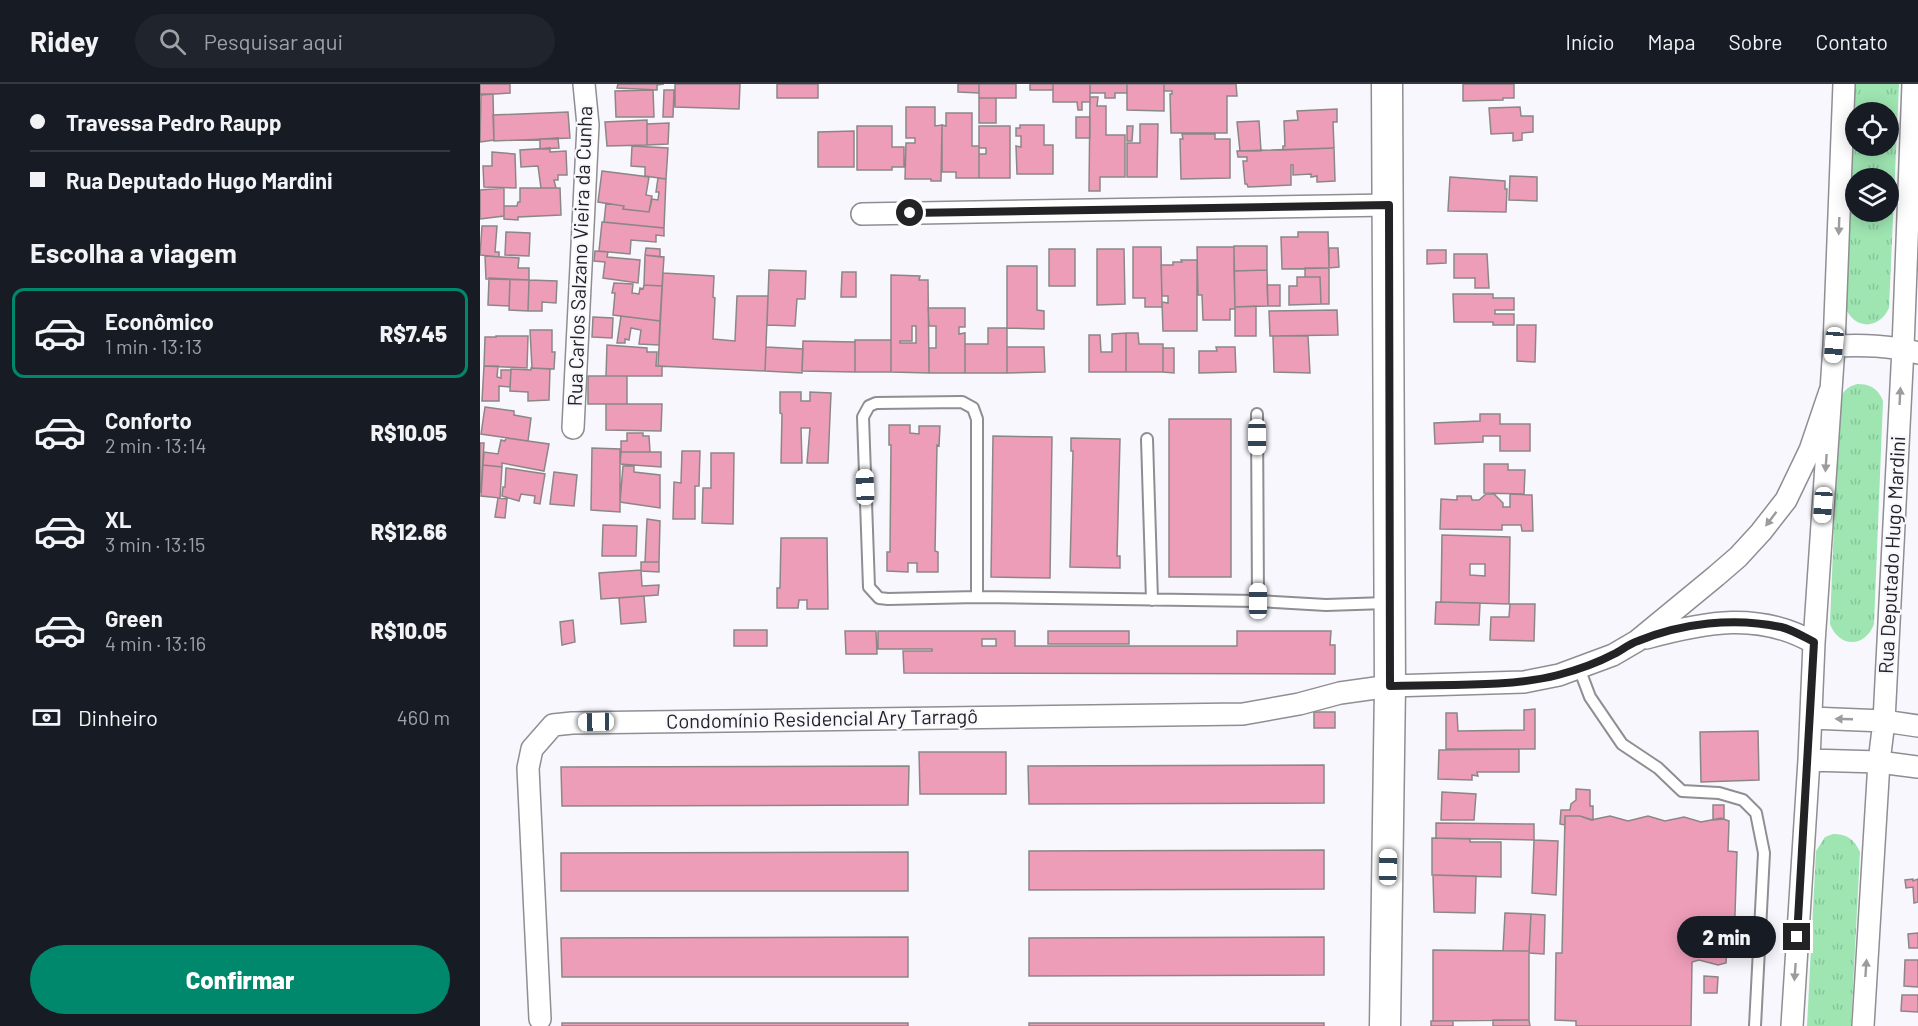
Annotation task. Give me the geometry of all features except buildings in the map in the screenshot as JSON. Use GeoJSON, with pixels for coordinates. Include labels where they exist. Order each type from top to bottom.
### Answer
{"type":"FeatureCollection","features":[{"type":"Feature","properties":{"kind":"main road"},"geometry":{"type":"LineString","coordinates":[[1385,1026],[1390,686],[1387,84]]}},
{"type":"Feature","properties":{"kind":"street","name":"Rua Carlos Salzano Vieira da Cunha"},"geometry":{"type":"LineString","coordinates":[[573,428],[588,125],[584,84]]}},
{"type":"Feature","properties":{"kind":"street"},"geometry":{"type":"LineString","coordinates":[[1792,1026],[1834,345],[1844,84]]}},
{"type":"Feature","properties":{"kind":"street","name":"Rua Deputado Hugo Mardini"},"geometry":{"type":"LineString","coordinates":[[1863,1026],[1879,762],[1884,721],[1910,351],[1913,84]]}},
{"type":"Feature","properties":{"kind":"street"},"geometry":{"type":"LineString","coordinates":[[862,214],[1389,205]]}},
{"type":"Feature","properties":{"kind":"street"},"geometry":{"type":"LineString","coordinates":[[1834,345],[1869,345],[1910,351]]}},
{"type":"Feature","properties":{"kind":"street"},"geometry":{"type":"LineString","coordinates":[[1637,641],[1738,557],[1786,500],[1805,460],[1830,391]]}},
{"type":"Feature","properties":{"kind":"street"},"geometry":{"type":"LineString","coordinates":[[1637,641],[1690,626],[1718,622],[1782,627],[1814,642]]}},
{"type":"Feature","properties":{"kind":"street","name":"Condomínio Residencial Ary Tarragô"},"geometry":{"type":"LineString","coordinates":[[540,1019],[528,768],[532,749],[553,724],[1243,714],[1299,704],[1340,693],[1390,686],[1524,682],[1559,675],[1579,668],[1613,655],[1637,641]]}},
{"type":"Feature","properties":{"kind":"street"},"geometry":{"type":"LineString","coordinates":[[1811,718],[1884,721],[1918,726]]}},
{"type":"Feature","properties":{"kind":"street"},"geometry":{"type":"LineString","coordinates":[[1809,760],[1879,762],[1918,767]]}},
{"type":"Feature","properties":{"kind":"lane"},"geometry":{"type":"LineString","coordinates":[[977,597],[977,419],[972,408],[962,402],[869,406],[863,417],[869,587],[879,597],[888,599],[977,597],[1258,601],[1326,605],[1390,603]]}},
{"type":"Feature","properties":{"kind":"lane"},"geometry":{"type":"LineString","coordinates":[[1257,414],[1258,601]]}},
{"type":"Feature","properties":{"kind":"lane"},"geometry":{"type":"LineString","coordinates":[[1147,439],[1152,600]]}},
{"type":"Feature","properties":{"kind":"lane"},"geometry":{"type":"LineString","coordinates":[[1579,668],[1590,697],[1622,744],[1658,768],[1682,791],[1719,793],[1743,800],[1756,813],[1764,854],[1755,1026]]}},
{"type":"Feature","properties":{"kind":"green space"},"geometry":{"type":"Polygon","coordinates":[[[1855,84],[1899,84],[1898,102],[1854,102],[1855,84]]]}},
{"type":"Feature","properties":{"kind":"green space"},"geometry":{"type":"Polygon","coordinates":[[[1852,156],[1896,156],[1895,168],[1851,168],[1852,156]]]}},
{"type":"Feature","properties":{"kind":"green space"},"geometry":{"type":"Polygon","coordinates":[[[1849,222],[1893,222],[1889,308],[1885,315],[1873,323],[1860,323],[1849,315],[1845,307],[1849,222]]]}},
{"type":"Feature","properties":{"kind":"green space"},"geometry":{"type":"Polygon","coordinates":[[[1857,384],[1873,388],[1883,401],[1874,624],[1865,638],[1852,642],[1839,638],[1830,624],[1839,401],[1846,390],[1857,384]]]}},
{"type":"Feature","properties":{"kind":"green space"},"geometry":{"type":"Polygon","coordinates":[[[1833,834],[1850,838],[1860,852],[1851,1026],[1807,1026],[1816,851],[1825,837],[1833,834]]]}},
{"type":"Feature","properties":{"kind":"route"},"geometry":{"type":"LineString","coordinates":[[910,213],[1389,205],[1390,686],[1524,682],[1559,675],[1589,665],[1637,641],[1690,626],[1718,622],[1782,627],[1814,642],[1797,937]]}}]}
